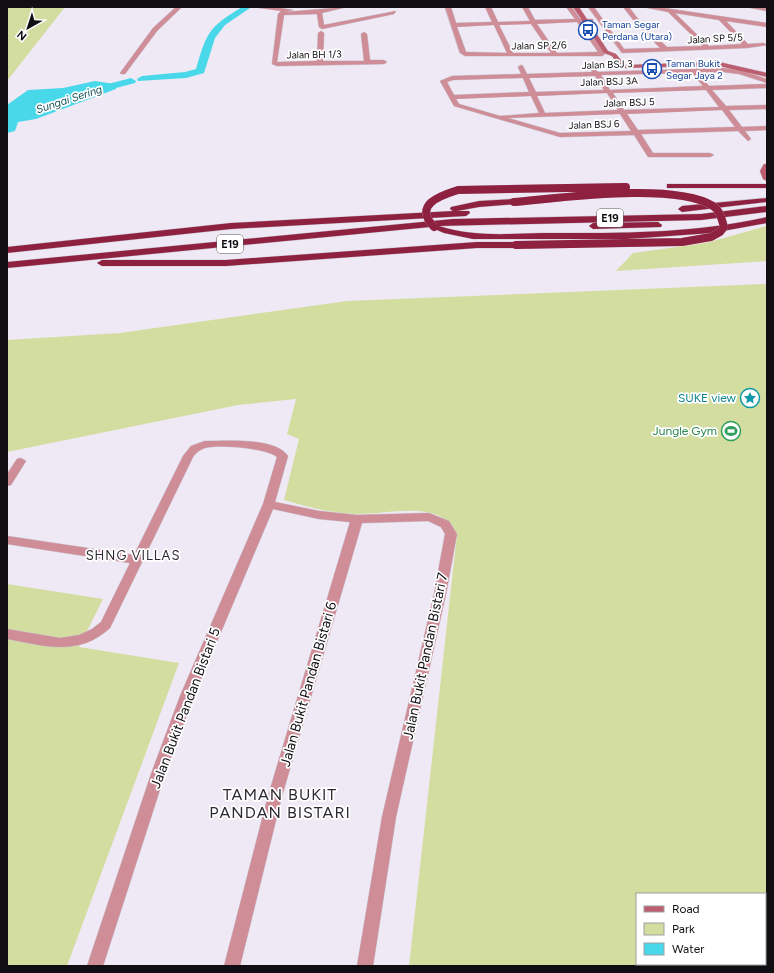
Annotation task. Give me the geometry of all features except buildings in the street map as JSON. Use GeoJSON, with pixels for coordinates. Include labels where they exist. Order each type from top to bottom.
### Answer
{"type":"FeatureCollection","features":[{"type":"Feature","properties":{"kind":"highway"},"geometry":{"type":"LineString","coordinates":[[767,186],[544,187],[458,190],[445,194],[430,202],[426,208],[425,216],[427,221],[446,232],[461,235],[480,236],[660,235],[706,231],[748,225],[767,220]]}},
{"type":"Feature","properties":{"kind":"highway"},"geometry":{"type":"LineString","coordinates":[[29,264],[226,263],[477,245],[682,242],[707,239],[720,233],[724,227],[719,212],[713,205],[698,199],[678,194],[657,193],[479,204],[462,206],[440,214]]}},
{"type":"Feature","properties":{"kind":"highway","name":"E19"},"geometry":{"type":"LineString","coordinates":[[7,250],[231,226],[440,214],[696,209],[767,200]]}},
{"type":"Feature","properties":{"kind":"highway","name":"E19"},"geometry":{"type":"LineString","coordinates":[[7,265],[471,220],[701,217],[767,209]]}},
{"type":"Feature","properties":{"kind":"highway"},"geometry":{"type":"LineString","coordinates":[[471,220],[497,224],[635,226],[708,222],[767,214]]}},
{"type":"Feature","properties":{"kind":"street"},"geometry":{"type":"LineString","coordinates":[[123,73],[150,34],[179,7]]}},
{"type":"Feature","properties":{"kind":"street"},"geometry":{"type":"LineString","coordinates":[[256,7],[282,12],[344,7]]}},
{"type":"Feature","properties":{"kind":"street"},"geometry":{"type":"LineString","coordinates":[[448,7],[455,25],[591,20]]}},
{"type":"Feature","properties":{"kind":"street"},"geometry":{"type":"LineString","coordinates":[[488,7],[511,55]]}},
{"type":"Feature","properties":{"kind":"street"},"geometry":{"type":"LineString","coordinates":[[526,7],[533,22],[555,54]]}},
{"type":"Feature","properties":{"kind":"street"},"geometry":{"type":"LineString","coordinates":[[569,7],[606,52],[614,55],[623,67]]}},
{"type":"Feature","properties":{"kind":"street"},"geometry":{"type":"LineString","coordinates":[[576,7],[580,20]]}},
{"type":"Feature","properties":{"kind":"street"},"geometry":{"type":"LineString","coordinates":[[583,7],[591,20],[617,53],[614,55]]}},
{"type":"Feature","properties":{"kind":"street","name":"Jalan SP 5/5"},"geometry":{"type":"LineString","coordinates":[[591,7],[620,50],[666,50],[764,45]]}},
{"type":"Feature","properties":{"kind":"street"},"geometry":{"type":"LineString","coordinates":[[626,7],[640,25],[666,50]]}},
{"type":"Feature","properties":{"kind":"street"},"geometry":{"type":"LineString","coordinates":[[646,7],[767,25]]}},
{"type":"Feature","properties":{"kind":"street"},"geometry":{"type":"LineString","coordinates":[[749,7],[767,10]]}},
{"type":"Feature","properties":{"kind":"street"},"geometry":{"type":"LineString","coordinates":[[319,10],[321,30],[320,63]]}},
{"type":"Feature","properties":{"kind":"street"},"geometry":{"type":"LineString","coordinates":[[670,10],[707,47]]}},
{"type":"Feature","properties":{"kind":"street","name":"Jalan BH 1/3"},"geometry":{"type":"LineString","coordinates":[[282,12],[274,62],[281,64],[384,62]]}},
{"type":"Feature","properties":{"kind":"street"},"geometry":{"type":"LineString","coordinates":[[321,30],[394,12]]}},
{"type":"Feature","properties":{"kind":"street"},"geometry":{"type":"LineString","coordinates":[[720,17],[747,46]]}},
{"type":"Feature","properties":{"kind":"street","name":"Jalan SP 2/6"},"geometry":{"type":"LineString","coordinates":[[455,25],[463,53],[467,55],[602,54],[580,20]]}},
{"type":"Feature","properties":{"kind":"street"},"geometry":{"type":"LineString","coordinates":[[364,34],[367,62]]}},
{"type":"Feature","properties":{"kind":"street"},"geometry":{"type":"LineString","coordinates":[[710,155],[651,155],[595,71],[623,67],[719,64],[767,75]]}},
{"type":"Feature","properties":{"kind":"street"},"geometry":{"type":"LineString","coordinates":[[521,67],[544,115]]}},
{"type":"Feature","properties":{"kind":"street","name":"Jalan BSJ 3"},"geometry":{"type":"LineString","coordinates":[[451,97],[443,81],[446,79],[526,76],[595,71],[732,71],[767,81]]}},
{"type":"Feature","properties":{"kind":"street"},"geometry":{"type":"LineString","coordinates":[[694,71],[748,139]]}},
{"type":"Feature","properties":{"kind":"street","name":"Jalan BSJ 3A"},"geometry":{"type":"LineString","coordinates":[[451,97],[767,86]]}},
{"type":"Feature","properties":{"kind":"street","name":"Jalan BSJ 6"},"geometry":{"type":"LineString","coordinates":[[451,97],[456,105],[560,135],[767,128]]}},
{"type":"Feature","properties":{"kind":"street","name":"Jalan BSJ 5"},"geometry":{"type":"LineString","coordinates":[[493,116],[767,107]]}},
{"type":"Feature","properties":{"kind":"street"},"geometry":{"type":"LineString","coordinates":[[767,166],[764,171],[767,179]]}},
{"type":"Feature","properties":{"kind":"street","name":"Jalan Bukit Pandan Bistari 5"},"geometry":{"type":"LineString","coordinates":[[95,966],[158,774],[187,696],[269,504],[284,458],[282,454],[271,448],[265,447],[205,444],[193,449],[188,456],[137,560]]}},
{"type":"Feature","properties":{"kind":"street"},"geometry":{"type":"LineString","coordinates":[[7,482],[21,461]]}},
{"type":"Feature","properties":{"kind":"street","name":"Jalan Bukit Pandan Bistari 7"},"geometry":{"type":"LineString","coordinates":[[269,504],[319,515],[357,519],[429,517],[445,524],[451,534],[438,601],[389,817],[365,966]]}},
{"type":"Feature","properties":{"kind":"street","name":"Jalan Bukit Pandan Bistari 6"},"geometry":{"type":"LineString","coordinates":[[232,966],[275,796],[357,519]]}},
{"type":"Feature","properties":{"kind":"street"},"geometry":{"type":"LineString","coordinates":[[7,540],[137,560],[106,624],[96,633],[87,637],[59,643],[7,634]]}},
{"type":"Feature","properties":{"kind":"green space"},"geometry":{"type":"Polygon","coordinates":[[[7,7],[65,7],[7,81],[7,7]]]}},
{"type":"Feature","properties":{"kind":"green space"},"geometry":{"type":"Polygon","coordinates":[[[767,226],[767,261],[616,271],[633,253],[706,243],[767,226]]]}},
{"type":"Feature","properties":{"kind":"green space"},"geometry":{"type":"Polygon","coordinates":[[[767,284],[767,966],[409,966],[457,534],[449,523],[439,516],[426,512],[398,511],[356,514],[319,509],[284,500],[299,439],[287,434],[296,399],[238,405],[7,452],[7,340],[120,333],[347,301],[767,284]]]}},
{"type":"Feature","properties":{"kind":"green space"},"geometry":{"type":"Polygon","coordinates":[[[7,584],[103,599],[79,647],[179,663],[67,966],[7,966],[7,584]]]}},
{"type":"Feature","properties":{"kind":"water"},"geometry":{"type":"Polygon","coordinates":[[[95,81],[115,84],[116,89],[36,119],[18,122],[15,131],[7,133],[7,105],[28,90],[63,88],[95,81]]]}},
{"type":"Feature","properties":{"kind":"waterway","name":"Sungai Sering"},"geometry":{"type":"LineString","coordinates":[[142,79],[186,75],[200,71],[210,38],[222,23],[246,8]]}},
{"type":"Feature","properties":{"kind":"waterway","name":"Sungai Sering"},"geometry":{"type":"LineString","coordinates":[[93,91],[131,81]]}},
{"type":"Feature","properties":{"kind":"place","name":"Taman Segar Perdana (Utara)"},"geometry":{"type":"Point","coordinates":[588,30]}},
{"type":"Feature","properties":{"kind":"place","name":"Taman Bukit Segar Jaya 2"},"geometry":{"type":"Point","coordinates":[652,69]}},
{"type":"Feature","properties":{"kind":"place","name":"SUKE view"},"geometry":{"type":"Point","coordinates":[750,398]}},
{"type":"Feature","properties":{"kind":"place","name":"Jungle Gym"},"geometry":{"type":"Point","coordinates":[731,431]}},
{"type":"Feature","properties":{"kind":"district","name":"SHNG VILLAS"},"geometry":{"type":"Point","coordinates":[133,555]}},
{"type":"Feature","properties":{"kind":"district","name":"TAMAN BUKIT PANDAN BISTARI"},"geometry":{"type":"Point","coordinates":[280,803]}}]}
